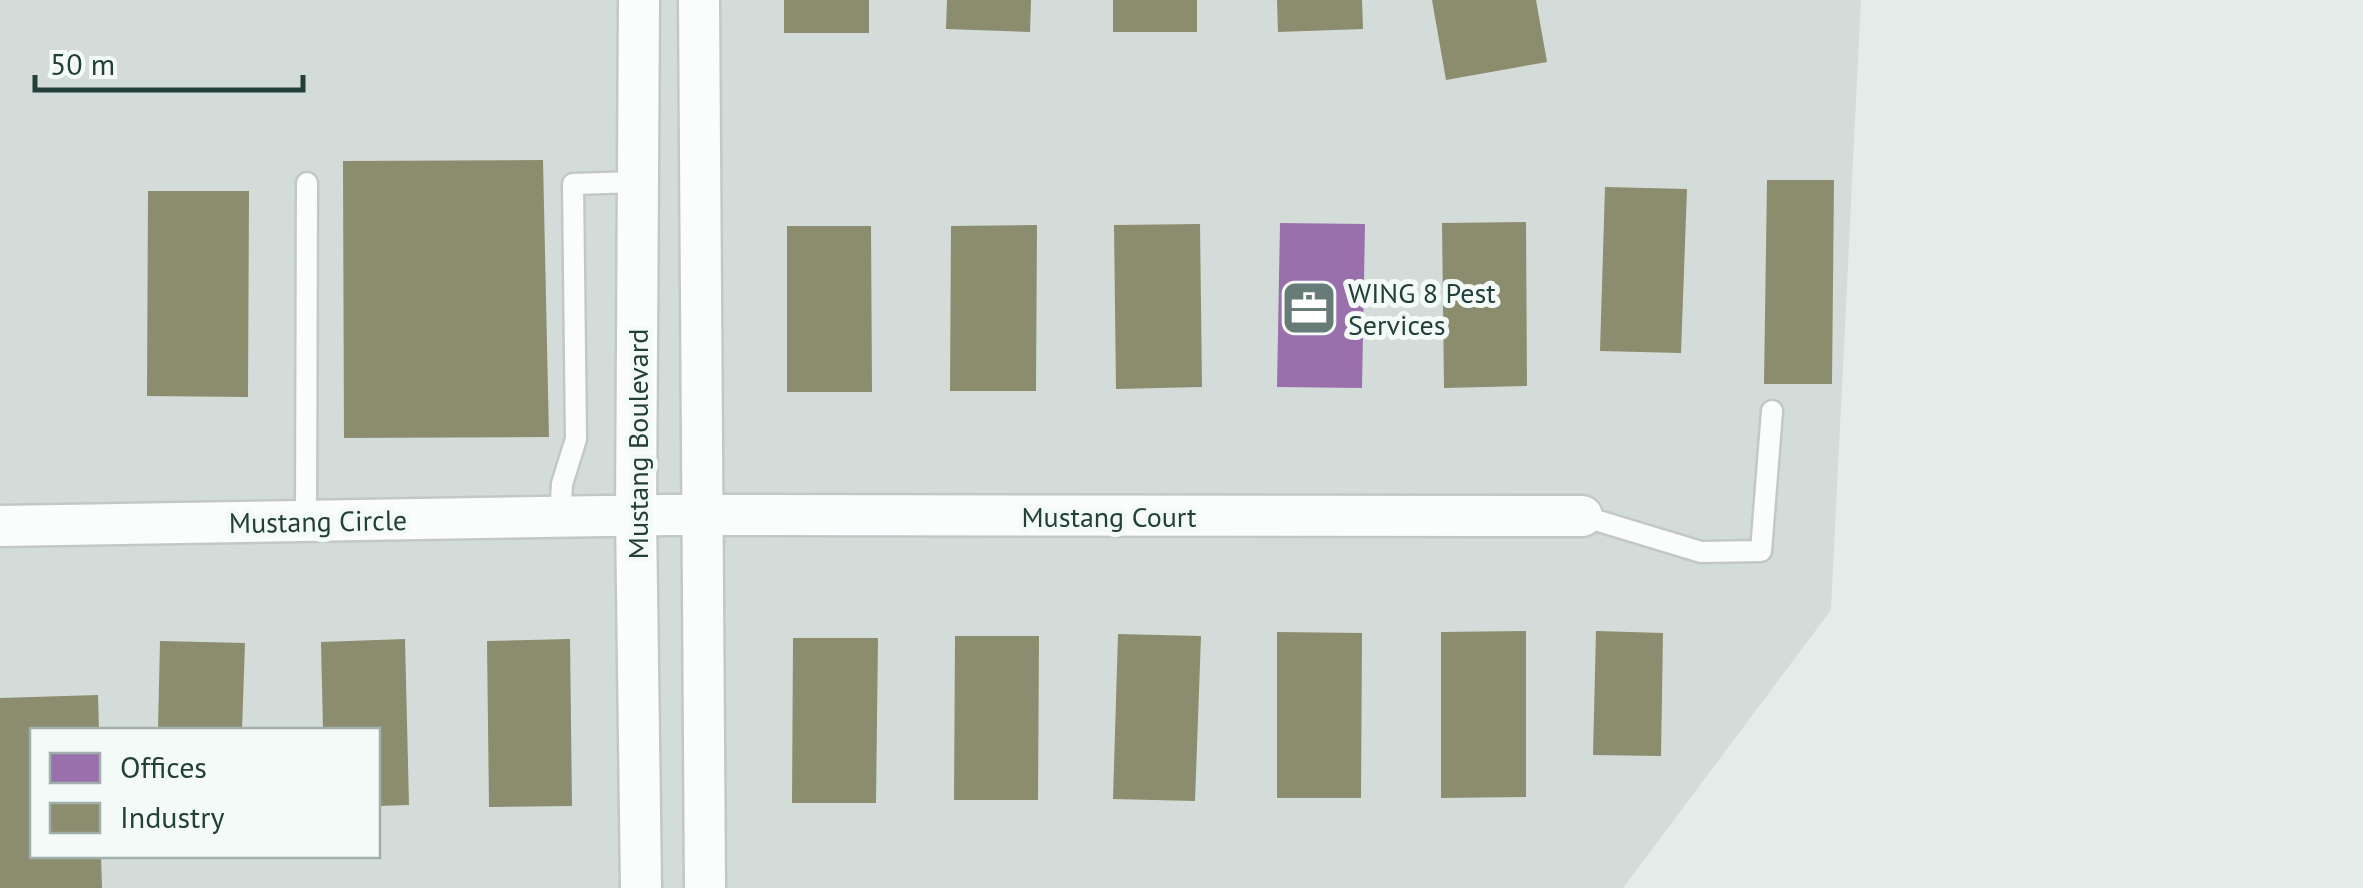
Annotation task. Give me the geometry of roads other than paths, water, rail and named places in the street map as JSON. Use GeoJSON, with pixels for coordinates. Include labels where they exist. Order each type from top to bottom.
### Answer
{"type":"FeatureCollection","features":[{"type":"Feature","properties":{"kind":"street","name":"Mustang Boulevard"},"geometry":{"type":"LineString","coordinates":[[638,0],[636,516],[641,888]]}},
{"type":"Feature","properties":{"kind":"street"},"geometry":{"type":"LineString","coordinates":[[699,0],[705,888]]}},
{"type":"Feature","properties":{"kind":"street","name":"Mustang Court"},"geometry":{"type":"LineString","coordinates":[[636,516],[1582,516]]}},
{"type":"Feature","properties":{"kind":"street","name":"Mustang Circle"},"geometry":{"type":"LineString","coordinates":[[0,526],[636,516]]}},
{"type":"Feature","properties":{"kind":"lane"},"geometry":{"type":"LineString","coordinates":[[560,517],[562,484],[576,439],[573,184],[638,182]]}},
{"type":"Feature","properties":{"kind":"lane"},"geometry":{"type":"LineString","coordinates":[[306,522],[307,183]]}},
{"type":"Feature","properties":{"kind":"lane"},"geometry":{"type":"LineString","coordinates":[[1582,516],[1700,552],[1761,551],[1772,411]]}},
{"type":"Feature","properties":{"kind":"place","name":"WING 8 Pest Services"},"geometry":{"type":"Point","coordinates":[1309,308]}}]}
